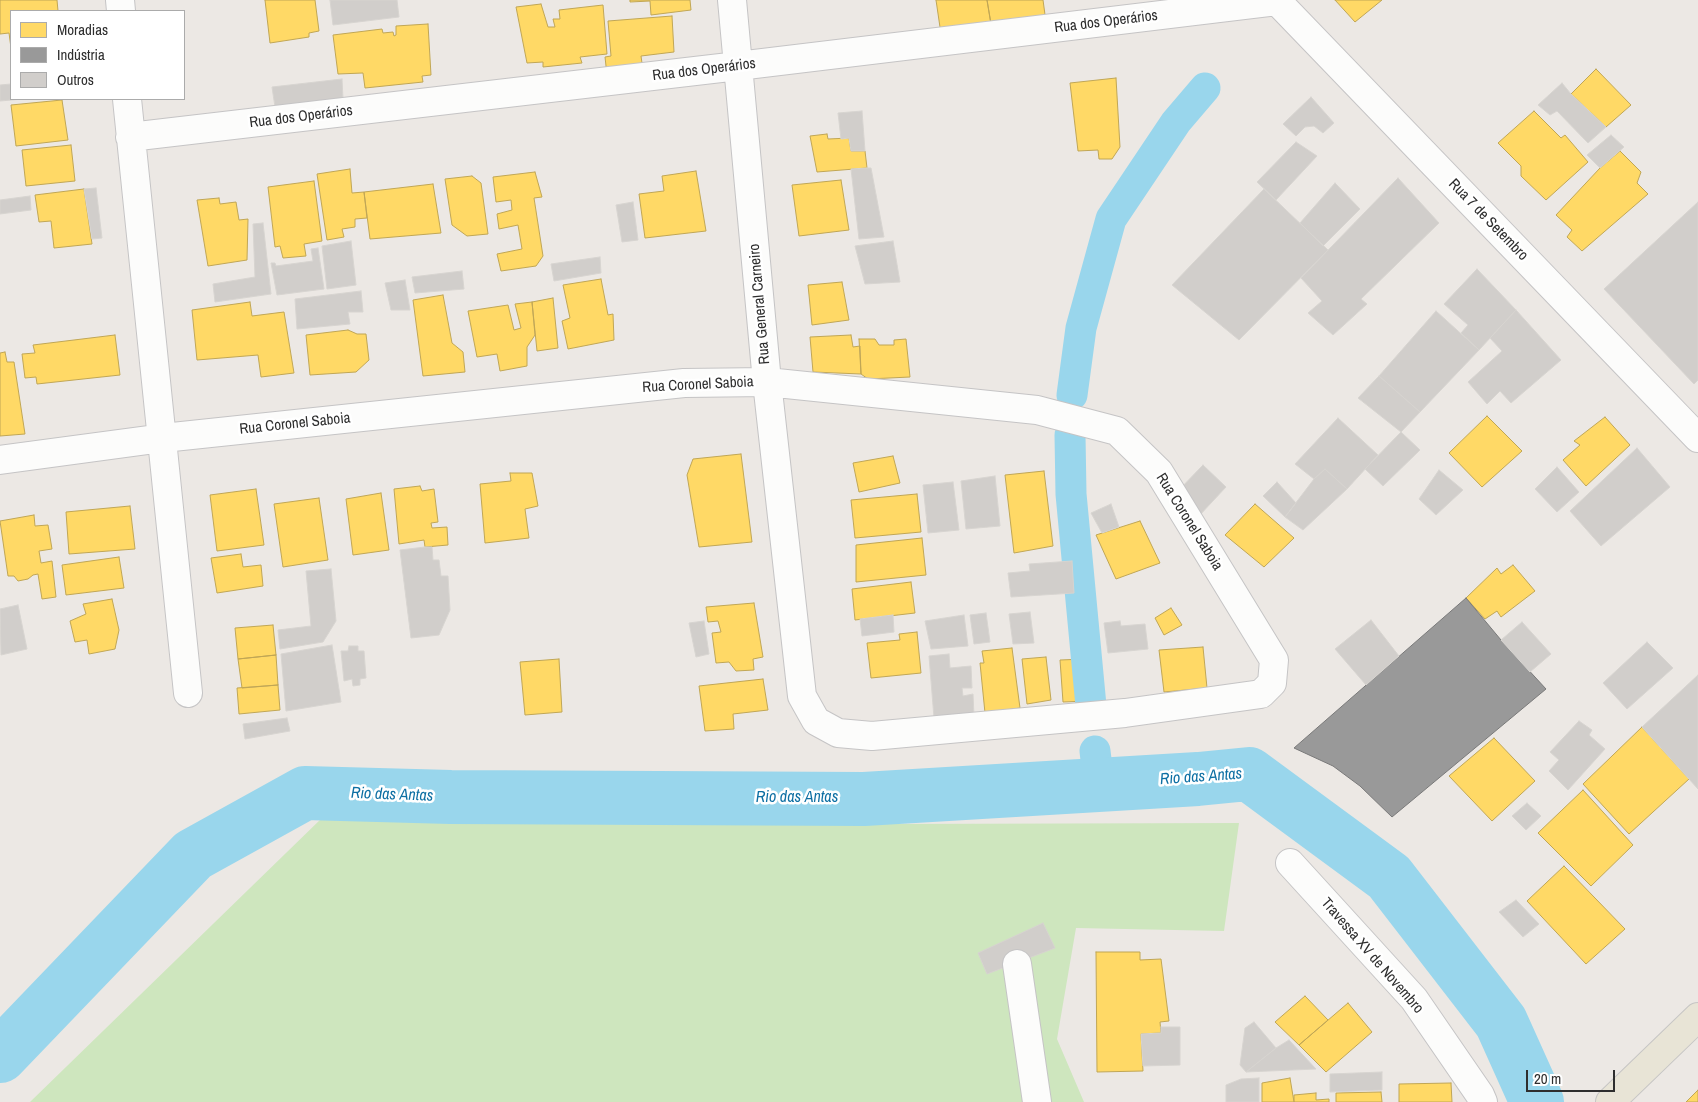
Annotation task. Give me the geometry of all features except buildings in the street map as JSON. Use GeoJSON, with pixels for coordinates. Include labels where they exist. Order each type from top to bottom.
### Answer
{"type":"FeatureCollection","features":[{"type":"Feature","properties":{"kind":"main road"},"geometry":{"type":"LineString","coordinates":[[1610,1102],[1698,1017]]}},
{"type":"Feature","properties":{"kind":"street","name":"Rua General Carneiro"},"geometry":{"type":"LineString","coordinates":[[732,0],[767,382],[802,696]]}},
{"type":"Feature","properties":{"kind":"street","name":"Rua dos Operários"},"geometry":{"type":"LineString","coordinates":[[130,137],[738,66],[1278,0]]}},
{"type":"Feature","properties":{"kind":"street","name":"Rua 7 de Setembro"},"geometry":{"type":"LineString","coordinates":[[1278,0],[1698,438]]}},
{"type":"Feature","properties":{"kind":"street"},"geometry":{"type":"LineString","coordinates":[[127,100],[188,693]]}},
{"type":"Feature","properties":{"kind":"street","name":"Rua Coronel Saboia"},"geometry":{"type":"LineString","coordinates":[[0,460],[163,438],[684,383],[767,382],[1037,410],[1117,430],[1160,472],[1274,660],[1272,683],[1261,694],[1125,713],[872,736],[838,733],[816,721],[802,696]]}},
{"type":"Feature","properties":{"kind":"street","name":"Travessa XV de Novembro"},"geometry":{"type":"LineString","coordinates":[[1290,863],[1414,999],[1483,1102]]}},
{"type":"Feature","properties":{"kind":"street"},"geometry":{"type":"LineString","coordinates":[[1017,964],[1037,1102]]}},
{"type":"Feature","properties":{"kind":"green space"},"geometry":{"type":"Polygon","coordinates":[[[323,817],[888,824],[1239,823],[1224,931],[1076,928],[1057,1039],[1084,1102],[30,1102],[323,817]]]}},
{"type":"Feature","properties":{"kind":"waterway"},"geometry":{"type":"LineString","coordinates":[[1072,395],[1081,328],[1111,219],[1176,122],[1205,88]]}},
{"type":"Feature","properties":{"kind":"waterway"},"geometry":{"type":"LineString","coordinates":[[1070,435],[1071,494],[1091,706]]}},
{"type":"Feature","properties":{"kind":"waterway"},"geometry":{"type":"LineString","coordinates":[[1095,751],[1099,785]]}},
{"type":"Feature","properties":{"kind":"waterway","name":"Rio das Antas"},"geometry":{"type":"LineString","coordinates":[[0,1056],[193,855],[305,793],[451,797],[864,799],[1198,779],[1249,774],[1389,877],[1501,1022],[1537,1102]]}}]}
